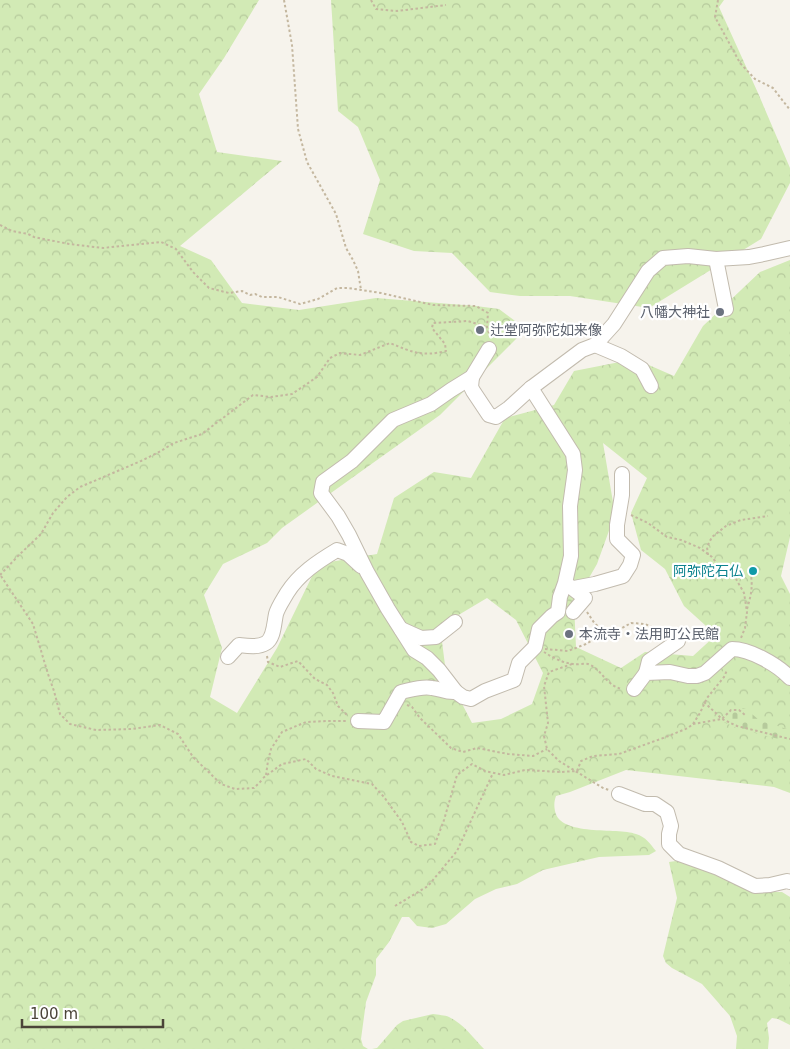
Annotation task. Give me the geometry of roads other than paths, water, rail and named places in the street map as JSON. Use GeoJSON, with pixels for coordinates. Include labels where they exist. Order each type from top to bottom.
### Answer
{"type":"FeatureCollection","features":[{"type":"Feature","properties":{"kind":"street"},"geometry":{"type":"LineString","coordinates":[[489,350],[472,377],[471,386],[489,415],[496,417],[582,350],[595,345],[614,324],[648,271],[663,258],[688,256],[716,259],[749,257],[790,248]]}},
{"type":"Feature","properties":{"kind":"street"},"geometry":{"type":"LineString","coordinates":[[716,259],[726,309]]}},
{"type":"Feature","properties":{"kind":"street"},"geometry":{"type":"LineString","coordinates":[[595,345],[621,356],[642,369],[651,386]]}},
{"type":"Feature","properties":{"kind":"street"},"geometry":{"type":"LineString","coordinates":[[472,377],[431,404],[393,420],[352,461],[323,482],[321,493],[338,516],[367,572],[414,650],[427,658],[439,670],[456,692],[463,697],[471,699],[485,691],[514,680],[519,663],[535,647],[539,629],[558,612],[560,597],[570,586],[570,506],[575,470],[573,454],[531,388]]}},
{"type":"Feature","properties":{"kind":"street"},"geometry":{"type":"LineString","coordinates":[[570,586],[596,584],[623,576],[630,565],[633,555],[617,540],[617,525],[622,495],[622,474]]}},
{"type":"Feature","properties":{"kind":"street"},"geometry":{"type":"LineString","coordinates":[[228,657],[239,645],[255,646],[266,643],[274,629],[276,613],[288,592],[301,576],[315,564],[337,550],[348,554],[367,572]]}},
{"type":"Feature","properties":{"kind":"street"},"geometry":{"type":"LineString","coordinates":[[570,586],[585,598],[573,612]]}},
{"type":"Feature","properties":{"kind":"street"},"geometry":{"type":"LineString","coordinates":[[401,629],[421,638],[436,637],[455,622]]}},
{"type":"Feature","properties":{"kind":"street"},"geometry":{"type":"LineString","coordinates":[[634,689],[646,673],[649,662],[678,641]]}},
{"type":"Feature","properties":{"kind":"street"},"geometry":{"type":"LineString","coordinates":[[646,673],[670,672],[697,676],[705,673],[732,649],[737,649],[758,656],[784,671],[790,678]]}},
{"type":"Feature","properties":{"kind":"street"},"geometry":{"type":"LineString","coordinates":[[358,721],[384,722],[401,692],[416,688],[432,688],[447,693],[456,692]]}},
{"type":"Feature","properties":{"kind":"street"},"geometry":{"type":"LineString","coordinates":[[619,794],[645,804],[655,804],[667,812],[671,826],[669,844],[679,854],[718,868],[756,886],[790,882]]}},
{"type":"Feature","properties":{"kind":"place","name":"八幡大神社"},"geometry":{"type":"Point","coordinates":[720,312]}},
{"type":"Feature","properties":{"kind":"place","name":"辻堂阿弥陀如来像"},"geometry":{"type":"Point","coordinates":[480,330]}},
{"type":"Feature","properties":{"kind":"place","name":"阿弥陀石仏"},"geometry":{"type":"Point","coordinates":[753,571]}},
{"type":"Feature","properties":{"kind":"place","name":"本流寺・法用町公民館"},"geometry":{"type":"Point","coordinates":[569,634]}}]}
